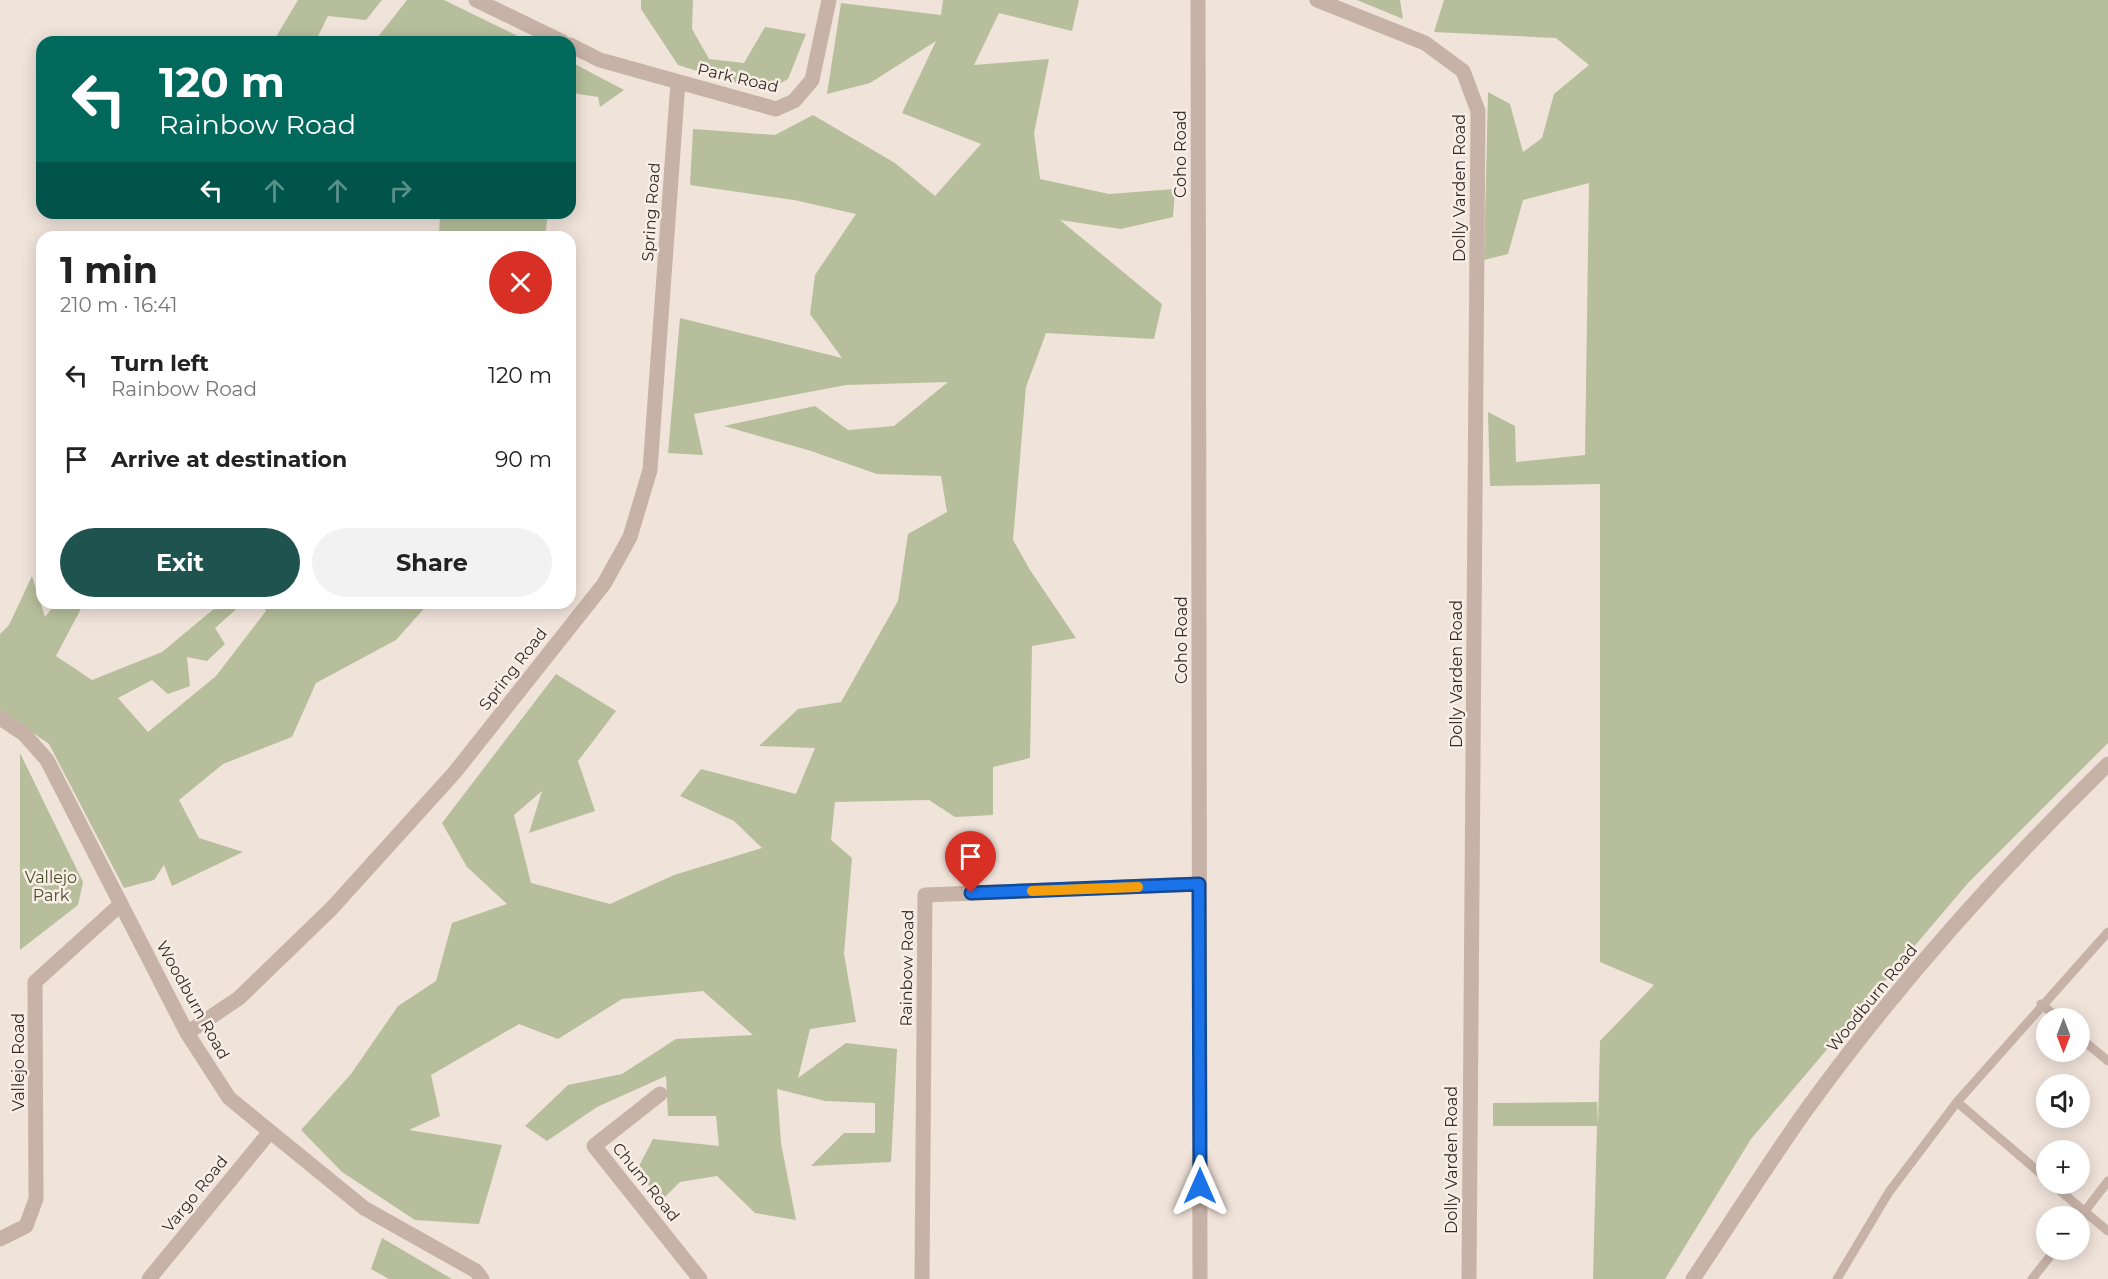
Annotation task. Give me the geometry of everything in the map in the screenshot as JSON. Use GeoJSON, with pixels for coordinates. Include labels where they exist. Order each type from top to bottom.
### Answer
{"type":"FeatureCollection","features":[{"type":"Feature","properties":{"kind":"street"},"geometry":{"type":"LineString","coordinates":[[476,0],[551,36]]}},
{"type":"Feature","properties":{"kind":"street","name":"Park Road"},"geometry":{"type":"LineString","coordinates":[[576,48],[600,60],[776,109],[794,101],[812,80],[829,0]]}},
{"type":"Feature","properties":{"kind":"street","name":"Coho Road"},"geometry":{"type":"LineString","coordinates":[[1198,0],[1200,1279]]}},
{"type":"Feature","properties":{"kind":"street","name":"Dolly Varden Road"},"geometry":{"type":"LineString","coordinates":[[1317,0],[1425,43],[1463,71],[1478,111],[1468,1279]]}},
{"type":"Feature","properties":{"kind":"street","name":"Spring Road"},"geometry":{"type":"LineString","coordinates":[[187,1033],[239,998],[332,908],[455,772],[603,584],[630,537],[650,470],[678,82]]}},
{"type":"Feature","properties":{"kind":"street","name":"Woodburn Road"},"geometry":{"type":"LineString","coordinates":[[0,718],[24,734],[47,760],[187,1033],[229,1098],[269,1133],[364,1208],[476,1271],[482,1279]]}},
{"type":"Feature","properties":{"kind":"street","name":"Woodburn Road"},"geometry":{"type":"LineString","coordinates":[[1693,1279],[1804,1113],[1900,988],[2045,826],[2108,764]]}},
{"type":"Feature","properties":{"kind":"street","name":"Rainbow Road"},"geometry":{"type":"LineString","coordinates":[[922,1279],[925,895],[1199,884]]}},
{"type":"Feature","properties":{"kind":"street","name":"Vallejo Road"},"geometry":{"type":"LineString","coordinates":[[0,1239],[26,1226],[36,1199],[35,982],[121,904]]}},
{"type":"Feature","properties":{"kind":"street","name":"Chum Road"},"geometry":{"type":"LineString","coordinates":[[660,1094],[594,1146],[700,1279]]}},
{"type":"Feature","properties":{"kind":"street","name":"Vargo Road"},"geometry":{"type":"LineString","coordinates":[[149,1279],[269,1133]]}},
{"type":"Feature","properties":{"kind":"lane"},"geometry":{"type":"LineString","coordinates":[[1838,1279],[1890,1192],[1957,1102],[2041,1004],[2108,932]]}},
{"type":"Feature","properties":{"kind":"lane"},"geometry":{"type":"LineString","coordinates":[[2041,1004],[2046,1008]]}},
{"type":"Feature","properties":{"kind":"lane"},"geometry":{"type":"LineString","coordinates":[[2090,1045],[2108,1061]]}},
{"type":"Feature","properties":{"kind":"lane"},"geometry":{"type":"LineString","coordinates":[[1957,1102],[2036,1169]]}},
{"type":"Feature","properties":{"kind":"lane"},"geometry":{"type":"LineString","coordinates":[[2089,1206],[2108,1181]]}},
{"type":"Feature","properties":{"kind":"lane"},"geometry":{"type":"LineString","coordinates":[[2062,1194],[2073,1206]]}},
{"type":"Feature","properties":{"kind":"lane"},"geometry":{"type":"LineString","coordinates":[[2090,1220],[2108,1231]]}},
{"type":"Feature","properties":{"kind":"lane"},"geometry":{"type":"LineString","coordinates":[[2032,1279],[2047,1260]]}},
{"type":"Feature","properties":{"kind":"green space"},"geometry":{"type":"Polygon","coordinates":[[[298,0],[382,0],[366,20],[328,16],[318,36],[277,36],[298,0]]]}},
{"type":"Feature","properties":{"kind":"green space"},"geometry":{"type":"Polygon","coordinates":[[[407,0],[444,0],[518,36],[379,36],[407,0]]]}},
{"type":"Feature","properties":{"kind":"green space"},"geometry":{"type":"Polygon","coordinates":[[[641,0],[693,0],[692,29],[709,59],[744,63],[765,27],[806,34],[788,79],[765,92],[678,65],[641,9],[641,0]]]}},
{"type":"Feature","properties":{"kind":"green space"},"geometry":{"type":"Polygon","coordinates":[[[943,0],[1079,0],[1072,31],[999,13],[974,65],[1049,59],[1034,133],[1040,179],[1109,194],[1175,189],[1173,217],[1121,229],[1060,220],[1162,304],[1154,339],[1046,333],[1026,387],[1013,540],[1030,570],[1076,638],[1032,646],[1030,758],[993,767],[993,815],[955,817],[929,800],[835,802],[831,840],[852,858],[844,954],[856,1022],[810,1029],[798,1078],[846,1043],[897,1049],[891,1162],[811,1166],[844,1133],[875,1133],[875,1103],[825,1101],[777,1089],[781,1143],[796,1220],[755,1213],[717,1176],[680,1182],[661,1201],[637,1170],[653,1139],[719,1146],[716,1116],[668,1116],[666,1076],[597,1107],[547,1141],[525,1126],[568,1085],[622,1074],[676,1039],[753,1035],[703,991],[622,999],[558,1039],[519,1024],[431,1075],[440,1116],[409,1130],[502,1145],[479,1224],[415,1220],[342,1172],[301,1130],[351,1074],[398,1006],[436,981],[452,923],[507,904],[467,867],[442,823],[556,674],[616,711],[578,761],[595,811],[529,833],[542,791],[514,815],[531,883],[610,904],[674,875],[762,848],[734,821],[680,796],[701,769],[796,794],[815,748],[759,746],[798,709],[841,702],[898,601],[908,534],[947,512],[941,476],[877,474],[811,451],[724,426],[815,406],[848,430],[894,426],[948,382],[846,385],[694,414],[703,455],[668,453],[680,318],[842,358],[810,314],[815,275],[856,214],[794,200],[690,185],[693,129],[775,135],[813,115],[895,163],[935,196],[981,144],[902,113],[936,41],[870,83],[827,94],[841,3],[941,15],[943,0]]]}},
{"type":"Feature","properties":{"kind":"green space"},"geometry":{"type":"Polygon","coordinates":[[[1357,0],[1400,0],[1403,19],[1357,0]]]}},
{"type":"Feature","properties":{"kind":"green space"},"geometry":{"type":"Polygon","coordinates":[[[1444,0],[2108,0],[2108,743],[1968,883],[1751,1139],[1665,1279],[1593,1279],[1597,1126],[1493,1126],[1493,1103],[1597,1102],[1598,1124],[1600,1041],[1654,985],[1600,962],[1600,484],[1490,486],[1488,412],[1515,426],[1516,462],[1585,455],[1589,183],[1523,200],[1508,254],[1484,260],[1488,92],[1510,104],[1523,152],[1542,138],[1554,94],[1589,65],[1556,38],[1434,32],[1444,0]]]}},
{"type":"Feature","properties":{"kind":"green space"},"geometry":{"type":"Polygon","coordinates":[[[576,65],[624,90],[600,107],[598,97],[576,94],[576,65]]]}},
{"type":"Feature","properties":{"kind":"green space"},"geometry":{"type":"Polygon","coordinates":[[[440,219],[547,219],[546,231],[439,231],[440,219]]]}},
{"type":"Feature","properties":{"kind":"green space"},"geometry":{"type":"Polygon","coordinates":[[[32,576],[36,589],[36,609],[42,609],[45,617],[51,609],[81,609],[56,656],[92,680],[162,652],[214,609],[236,609],[215,628],[225,644],[207,661],[187,657],[190,686],[168,694],[152,680],[118,698],[148,732],[216,676],[266,611],[265,609],[424,609],[396,640],[316,683],[292,737],[223,764],[179,800],[199,838],[243,852],[172,886],[164,865],[154,880],[124,888],[49,744],[0,710],[0,634],[9,625],[32,576]]]}},
{"type":"Feature","properties":{"kind":"green space","name":"Vallejo Park"},"geometry":{"type":"Polygon","coordinates":[[[20,753],[83,882],[78,905],[20,950],[20,753]]]}},
{"type":"Feature","properties":{"kind":"green space"},"geometry":{"type":"Polygon","coordinates":[[[382,1238],[452,1279],[389,1279],[371,1269],[382,1238]]]}},
{"type":"Feature","properties":{"kind":"slow traffic"},"geometry":{"type":"LineString","coordinates":[[1032,891],[1138,887]]}},
{"type":"Feature","properties":{"kind":"route"},"geometry":{"type":"LineString","coordinates":[[971,893],[1199,884],[1200,1186]]}}]}
